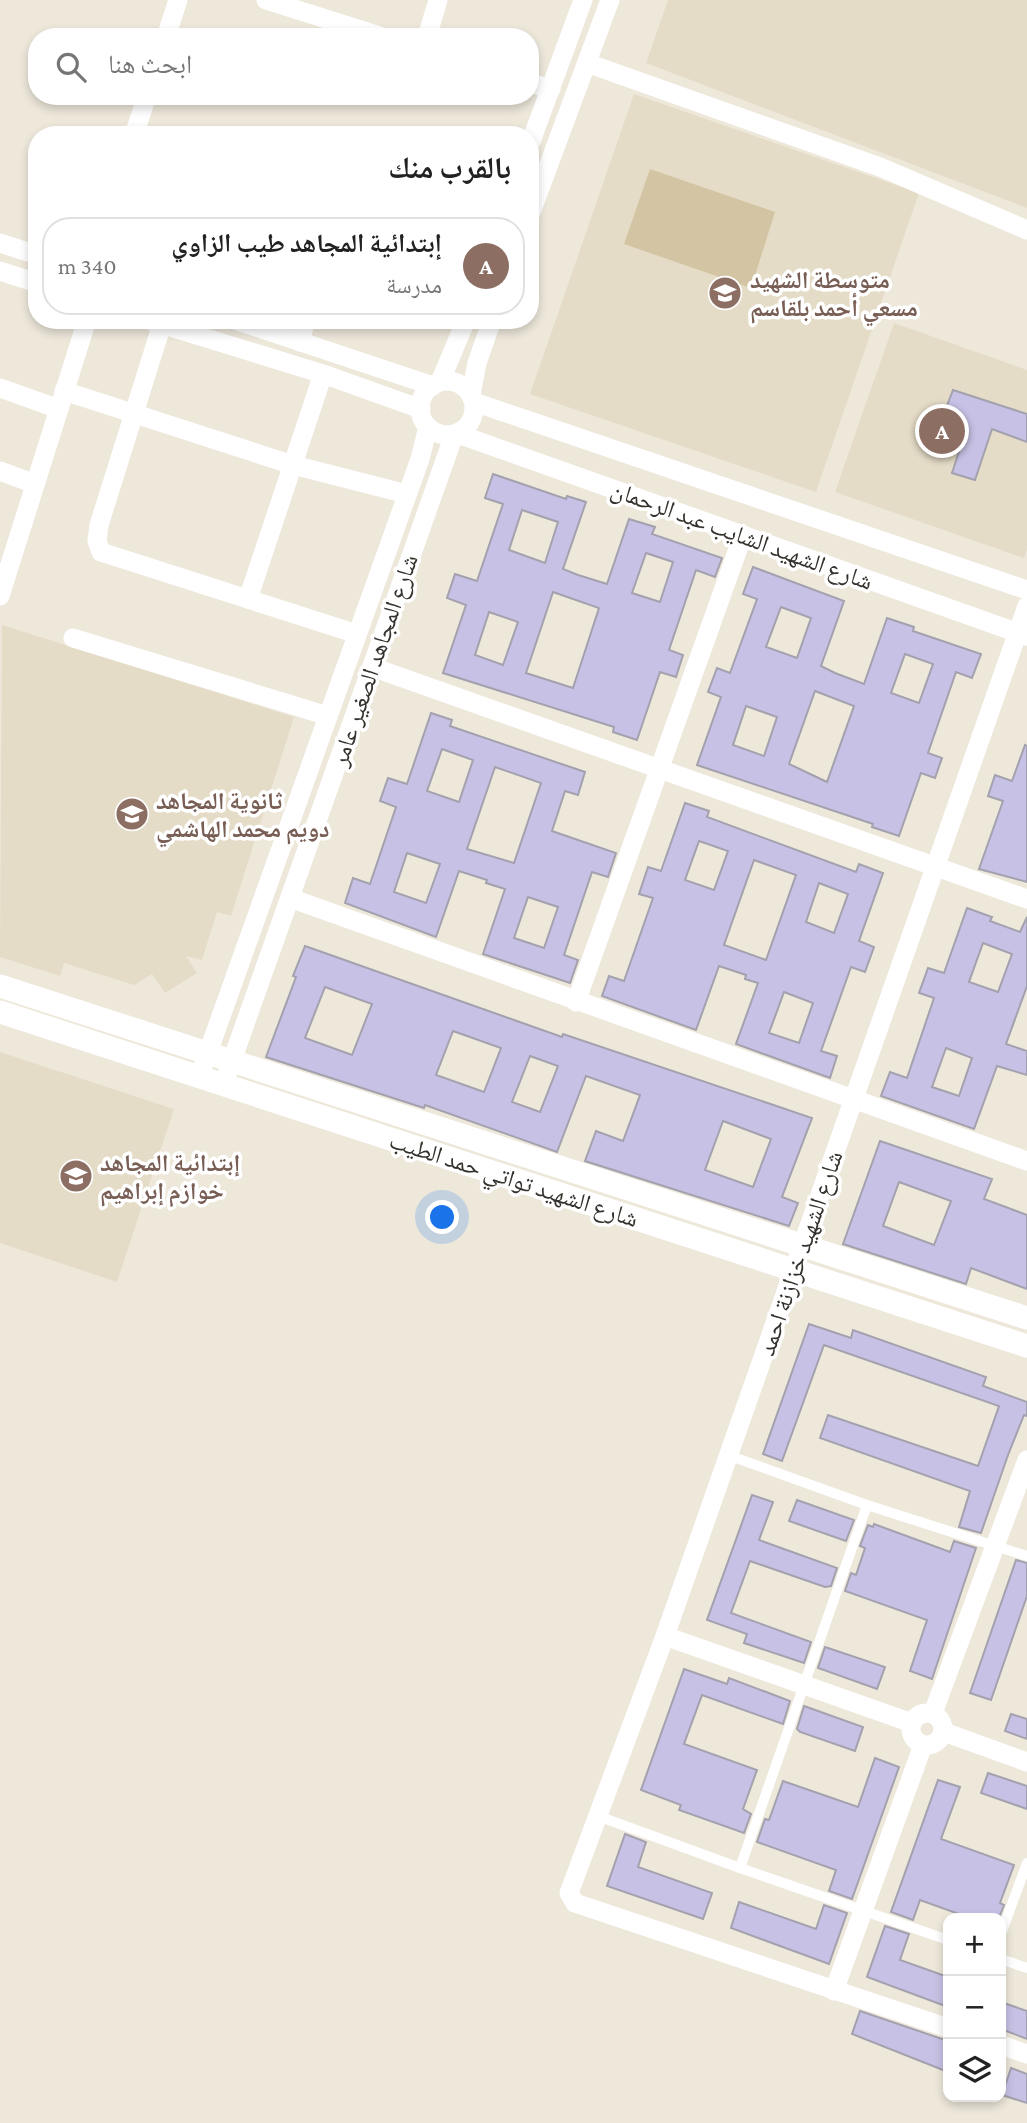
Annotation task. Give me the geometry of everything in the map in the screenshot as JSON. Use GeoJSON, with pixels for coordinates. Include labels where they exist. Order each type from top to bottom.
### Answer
{"type":"FeatureCollection","features":[{"type":"Feature","properties":{"kind":"street"},"geometry":{"type":"LineString","coordinates":[[169,28],[178,0]]}},
{"type":"Feature","properties":{"kind":"street"},"geometry":{"type":"LineString","coordinates":[[266,0],[299,5],[359,28]]}},
{"type":"Feature","properties":{"kind":"street"},"geometry":{"type":"LineString","coordinates":[[430,28],[438,0]]}},
{"type":"Feature","properties":{"kind":"street"},"geometry":{"type":"LineString","coordinates":[[539,191],[610,0]]}},
{"type":"Feature","properties":{"kind":"street"},"geometry":{"type":"LineString","coordinates":[[537,126],[580,1]]}},
{"type":"Feature","properties":{"kind":"street"},"geometry":{"type":"LineString","coordinates":[[587,63],[880,167],[1027,230]]}},
{"type":"Feature","properties":{"kind":"street"},"geometry":{"type":"LineString","coordinates":[[539,86],[551,89]]}},
{"type":"Feature","properties":{"kind":"street"},"geometry":{"type":"LineString","coordinates":[[137,126],[144,105]]}},
{"type":"Feature","properties":{"kind":"street"},"geometry":{"type":"LineString","coordinates":[[0,243],[28,252]]}},
{"type":"Feature","properties":{"kind":"street"},"geometry":{"type":"LineString","coordinates":[[0,271],[28,280]]}},
{"type":"Feature","properties":{"kind":"street"},"geometry":{"type":"LineString","coordinates":[[0,596],[7,551],[36,484],[84,329]]}},
{"type":"Feature","properties":{"kind":"street"},"geometry":{"type":"LineString","coordinates":[[154,329],[135,415],[99,525],[97,541],[101,552],[357,634]]}},
{"type":"Feature","properties":{"kind":"street"},"geometry":{"type":"LineString","coordinates":[[178,329],[323,374],[424,418],[444,435],[456,434],[470,424],[477,363],[489,329]]}},
{"type":"Feature","properties":{"kind":"street"},"geometry":{"type":"LineString","coordinates":[[261,329],[436,384],[458,383],[472,399]]}},
{"type":"Feature","properties":{"kind":"street"},"geometry":{"type":"LineString","coordinates":[[300,342],[304,329]]}},
{"type":"Feature","properties":{"kind":"street"},"geometry":{"type":"LineString","coordinates":[[424,418],[426,392],[436,384],[462,329]]}},
{"type":"Feature","properties":{"kind":"street"},"geometry":{"type":"LineString","coordinates":[[248,599],[323,374]]}},
{"type":"Feature","properties":{"kind":"street"},"geometry":{"type":"LineString","coordinates":[[0,388],[135,415],[293,465],[407,494]]}},
{"type":"Feature","properties":{"kind":"street","name":"شارع الشهيد الشايب عبد الرحمان"},"geometry":{"type":"LineString","coordinates":[[472,399],[1027,590]]}},
{"type":"Feature","properties":{"kind":"street","name":"شارع المجاهد الصغير عامر"},"geometry":{"type":"LineString","coordinates":[[200,1075],[407,494],[424,418]]}},
{"type":"Feature","properties":{"kind":"street","name":"شارع الشهيد الشايب عبد الرحمان"},"geometry":{"type":"LineString","coordinates":[[456,434],[1022,635]]}},
{"type":"Feature","properties":{"kind":"street","name":"شارع المجاهد الصغير عامر"},"geometry":{"type":"LineString","coordinates":[[224,1083],[456,434]]}},
{"type":"Feature","properties":{"kind":"street"},"geometry":{"type":"LineString","coordinates":[[0,471],[36,484]]}},
{"type":"Feature","properties":{"kind":"street"},"geometry":{"type":"LineString","coordinates":[[576,1002],[743,535]]}},
{"type":"Feature","properties":{"kind":"street","name":"شارع الشهيد خزازنة احمد"},"geometry":{"type":"LineString","coordinates":[[834,1991],[575,1903],[569,1893],[665,1636],[937,866],[1022,635],[1027,606]]}},
{"type":"Feature","properties":{"kind":"street"},"geometry":{"type":"LineString","coordinates":[[73,638],[328,716]]}},
{"type":"Feature","properties":{"kind":"street"},"geometry":{"type":"LineString","coordinates":[[372,667],[1027,900]]}},
{"type":"Feature","properties":{"kind":"street"},"geometry":{"type":"LineString","coordinates":[[290,898],[1027,1161]]}},
{"type":"Feature","properties":{"kind":"street","name":"شارع الشهيد تواتي حمد الطيب"},"geometry":{"type":"LineString","coordinates":[[0,986],[1027,1318]]}},
{"type":"Feature","properties":{"kind":"street","name":"شارع الشهيد تواتي حمد الطيب"},"geometry":{"type":"LineString","coordinates":[[0,1012],[1027,1346]]}},
{"type":"Feature","properties":{"kind":"street"},"geometry":{"type":"LineString","coordinates":[[933,1713],[1027,1460]]}},
{"type":"Feature","properties":{"kind":"street"},"geometry":{"type":"LineString","coordinates":[[665,1636],[912,1723]]}},
{"type":"Feature","properties":{"kind":"street"},"geometry":{"type":"LineString","coordinates":[[933,1713],[942,1721],[944,1732],[940,1741],[923,1745],[912,1737],[912,1723],[920,1714],[933,1713]]}},
{"type":"Feature","properties":{"kind":"street"},"geometry":{"type":"LineString","coordinates":[[944,1732],[1027,1762]]}},
{"type":"Feature","properties":{"kind":"street"},"geometry":{"type":"LineString","coordinates":[[923,1745],[834,1991],[943,2026]]}},
{"type":"Feature","properties":{"kind":"street"},"geometry":{"type":"LineString","coordinates":[[1006,2047],[1027,2054]]}},
{"type":"Feature","properties":{"kind":"lane"},"geometry":{"type":"LineString","coordinates":[[728,1455],[867,1505],[1027,1556]]}},
{"type":"Feature","properties":{"kind":"lane"},"geometry":{"type":"LineString","coordinates":[[740,1868],[867,1505]]}},
{"type":"Feature","properties":{"kind":"lane"},"geometry":{"type":"LineString","coordinates":[[598,1816],[943,1938]]}},
{"type":"Feature","properties":{"kind":"lane"},"geometry":{"type":"LineString","coordinates":[[1006,1920],[1027,1863]]}},
{"type":"Feature","properties":{"kind":"lane"},"geometry":{"type":"LineString","coordinates":[[1006,1961],[1027,1968]]}},
{"type":"Feature","properties":{"kind":"shaded area"},"geometry":{"type":"Polygon","coordinates":[[[668,0],[1027,0],[1027,208],[646,63],[668,0]]]}},
{"type":"Feature","properties":{"kind":"shaded area","name":"متوسطة الشهيد مسعي أحمد بلقاسم"},"geometry":{"type":"Polygon","coordinates":[[[634,94],[919,193],[816,492],[530,394],[634,94]]]}},
{"type":"Feature","properties":{"kind":"shaded area"},"geometry":{"type":"Polygon","coordinates":[[[650,169],[775,212],[751,288],[624,244],[650,169]]]}},
{"type":"Feature","properties":{"kind":"shaded area"},"geometry":{"type":"Polygon","coordinates":[[[894,323],[1027,370],[1027,549],[1024,558],[835,492],[894,323]]]}},
{"type":"Feature","properties":{"kind":"shaded area","name":"ثانوية المجاهد دويم محمد الهاشمي"},"geometry":{"type":"Polygon","coordinates":[[[2,625],[294,717],[231,916],[217,912],[202,960],[186,956],[197,973],[165,993],[152,974],[134,985],[64,963],[60,976],[0,957],[2,625]]]}},
{"type":"Feature","properties":{"kind":"shaded area","name":"إبتدائية المجاهد خوازم إبراهيم"},"geometry":{"type":"Polygon","coordinates":[[[0,1052],[174,1109],[117,1282],[0,1243],[0,1052]]]}},
{"type":"Feature","properties":{"kind":"building"},"geometry":{"type":"Polygon","coordinates":[[[953,390],[1027,414],[1027,442],[992,429],[975,480],[952,473],[965,433],[939,426],[953,390]]]}},
{"type":"Feature","properties":{"kind":"building"},"geometry":{"type":"Polygon","coordinates":[[[493,474],[566,499],[567,496],[586,502],[563,569],[607,584],[629,519],[655,527],[652,534],[722,558],[715,577],[696,570],[669,650],[683,655],[676,677],[660,672],[637,740],[613,732],[614,727],[443,673],[466,605],[447,598],[455,574],[477,581],[503,504],[485,498],[493,474]],[[522,510],[509,550],[545,563],[558,522],[522,510]],[[646,553],[632,593],[660,602],[673,562],[646,553]],[[553,592],[526,673],[573,688],[599,608],[553,592]],[[489,612],[475,655],[503,665],[518,622],[489,612]]]}},
{"type":"Feature","properties":{"kind":"building"},"geometry":{"type":"Polygon","coordinates":[[[753,567],[844,601],[821,666],[864,684],[887,618],[914,627],[913,631],[981,654],[972,678],[956,672],[928,753],[942,758],[935,778],[921,773],[899,836],[872,827],[873,824],[697,765],[721,697],[708,692],[717,668],[730,673],[757,599],[743,594],[753,567]],[[781,607],[766,647],[797,658],[811,618],[781,607]],[[905,654],[891,693],[919,703],[933,664],[905,654]],[[815,691],[789,764],[827,782],[854,706],[815,691]],[[746,706],[733,745],[764,756],[777,717],[746,706]]]}},
{"type":"Feature","properties":{"kind":"building"},"geometry":{"type":"Polygon","coordinates":[[[431,713],[452,720],[450,726],[585,772],[578,795],[565,791],[552,831],[616,853],[608,877],[592,872],[564,955],[578,960],[570,983],[483,954],[505,889],[486,883],[487,880],[459,871],[436,937],[345,903],[353,878],[370,884],[396,807],[380,801],[388,778],[407,784],[431,713]],[[442,749],[427,791],[459,802],[473,760],[442,749]],[[495,767],[467,849],[514,863],[541,783],[495,767]],[[407,853],[394,892],[426,903],[440,864],[407,853]],[[528,897],[514,938],[544,948],[558,907],[528,897]]]}},
{"type":"Feature","properties":{"kind":"building"},"geometry":{"type":"Polygon","coordinates":[[[1025,745],[1027,882],[979,869],[1003,801],[988,796],[995,775],[1012,781],[1025,745]]]}},
{"type":"Feature","properties":{"kind":"building"},"geometry":{"type":"Polygon","coordinates":[[[685,803],[709,811],[707,817],[856,872],[859,864],[883,873],[859,941],[874,947],[865,972],[851,967],[821,1051],[837,1056],[830,1078],[736,1044],[758,983],[745,979],[746,975],[719,966],[696,1030],[602,996],[609,976],[624,981],[653,898],[639,894],[648,867],[661,871],[685,803]],[[699,841],[685,880],[714,890],[728,851],[699,841]],[[754,860],[724,945],[766,960],[796,875],[754,860]],[[819,883],[806,922],[834,933],[848,894],[819,883]],[[784,992],[769,1033],[799,1043],[813,1003],[784,992]]]}},
{"type":"Feature","properties":{"kind":"building"},"geometry":{"type":"Polygon","coordinates":[[[967,908],[992,917],[990,921],[1020,932],[1027,917],[1027,986],[1006,1044],[1027,1051],[1027,1075],[997,1066],[974,1129],[881,1096],[890,1072],[907,1078],[934,998],[919,993],[928,968],[944,973],[967,908]],[[983,943],[969,982],[998,992],[1012,954],[983,943]],[[946,1048],[932,1087],[959,1096],[972,1058],[946,1048]]]}},
{"type":"Feature","properties":{"kind":"building"},"geometry":{"type":"Polygon","coordinates":[[[305,946],[562,1037],[563,1034],[812,1118],[782,1197],[798,1203],[789,1226],[585,1161],[596,1131],[623,1141],[640,1095],[586,1076],[557,1152],[425,1105],[424,1108],[266,1057],[296,977],[293,976],[305,946]],[[325,987],[305,1038],[352,1055],[372,1004],[325,987]],[[453,1031],[436,1075],[484,1092],[501,1048],[453,1031]],[[530,1056],[512,1102],[540,1112],[558,1066],[530,1056]],[[723,1121],[705,1170],[753,1187],[771,1139],[723,1121]]]}},
{"type":"Feature","properties":{"kind":"building"},"geometry":{"type":"Polygon","coordinates":[[[880,1141],[992,1179],[984,1199],[1027,1215],[1027,1289],[971,1268],[966,1284],[843,1244],[880,1141]],[[899,1182],[883,1226],[934,1245],[951,1201],[899,1182]]]}},
{"type":"Feature","properties":{"kind":"building"},"geometry":{"type":"Polygon","coordinates":[[[809,1324],[851,1338],[853,1330],[986,1377],[983,1386],[1027,1402],[1027,1416],[1024,1415],[1008,1455],[981,1533],[959,1527],[970,1491],[820,1438],[828,1415],[978,1466],[999,1406],[824,1345],[782,1461],[763,1454],[809,1324]]]}},
{"type":"Feature","properties":{"kind":"building"},"geometry":{"type":"Polygon","coordinates":[[[752,1495],[773,1502],[759,1540],[837,1568],[831,1586],[825,1587],[750,1561],[731,1613],[811,1642],[804,1663],[744,1643],[747,1634],[707,1620],[752,1495]]]}},
{"type":"Feature","properties":{"kind":"building"},"geometry":{"type":"Polygon","coordinates":[[[797,1500],[854,1520],[846,1541],[789,1521],[797,1500]]]}},
{"type":"Feature","properties":{"kind":"building"},"geometry":{"type":"Polygon","coordinates":[[[874,1524],[950,1552],[954,1541],[976,1548],[932,1679],[910,1671],[927,1620],[845,1591],[851,1573],[856,1575],[865,1548],[860,1546],[868,1525],[873,1527],[874,1524]]]}},
{"type":"Feature","properties":{"kind":"building"},"geometry":{"type":"Polygon","coordinates":[[[1016,1560],[1027,1563],[1027,1596],[991,1700],[970,1693],[1016,1560]]]}},
{"type":"Feature","properties":{"kind":"building"},"geometry":{"type":"Polygon","coordinates":[[[825,1647],[885,1667],[877,1689],[818,1668],[825,1647]]]}},
{"type":"Feature","properties":{"kind":"building"},"geometry":{"type":"Polygon","coordinates":[[[684,1669],[727,1684],[729,1678],[790,1701],[783,1724],[702,1695],[684,1744],[757,1770],[743,1809],[751,1814],[744,1833],[679,1810],[681,1805],[641,1790],[684,1669]]]}},
{"type":"Feature","properties":{"kind":"building"},"geometry":{"type":"Polygon","coordinates":[[[804,1706],[863,1727],[855,1751],[800,1732],[797,1729],[804,1706]]]}},
{"type":"Feature","properties":{"kind":"building"},"geometry":{"type":"Polygon","coordinates":[[[1011,1714],[1027,1719],[1027,1739],[1005,1731],[1011,1714]]]}},
{"type":"Feature","properties":{"kind":"building"},"geometry":{"type":"Polygon","coordinates":[[[875,1758],[899,1767],[852,1899],[829,1891],[836,1870],[757,1842],[765,1819],[769,1820],[783,1781],[858,1807],[875,1758]]]}},
{"type":"Feature","properties":{"kind":"building"},"geometry":{"type":"Polygon","coordinates":[[[988,1773],[1027,1786],[1027,1809],[981,1793],[988,1773]]]}},
{"type":"Feature","properties":{"kind":"building"},"geometry":{"type":"Polygon","coordinates":[[[938,1780],[960,1787],[941,1839],[1014,1865],[1000,1903],[1004,1905],[1001,1913],[956,1913],[920,1900],[913,1920],[891,1912],[938,1780]]]}},
{"type":"Feature","properties":{"kind":"building"},"geometry":{"type":"Polygon","coordinates":[[[625,1834],[646,1842],[638,1867],[712,1893],[703,1919],[607,1886],[625,1834]]]}},
{"type":"Feature","properties":{"kind":"building"},"geometry":{"type":"Polygon","coordinates":[[[739,1902],[816,1929],[824,1905],[847,1913],[829,1964],[731,1928],[739,1902]]]}},
{"type":"Feature","properties":{"kind":"building"},"geometry":{"type":"Polygon","coordinates":[[[885,1926],[909,1934],[900,1960],[943,1975],[943,2005],[867,1977],[885,1926]]]}},
{"type":"Feature","properties":{"kind":"building"},"geometry":{"type":"Polygon","coordinates":[[[1006,2004],[1027,2011],[1027,2039],[1006,2031],[1006,2004]]]}},
{"type":"Feature","properties":{"kind":"building"},"geometry":{"type":"Polygon","coordinates":[[[860,2011],[943,2039],[943,2070],[852,2034],[860,2011]]]}},
{"type":"Feature","properties":{"kind":"building"},"geometry":{"type":"Polygon","coordinates":[[[1011,2068],[1027,2074],[1027,2103],[1006,2096],[1006,2083],[1011,2068]]]}},
{"type":"Feature","properties":{"kind":"place","name":"متوسطة الشهيد مسعي أحمد بلقاسم"},"geometry":{"type":"Point","coordinates":[725,293]}},
{"type":"Feature","properties":{"kind":"place","name":"إبتدائية المجاهد طيب الزاوي"},"geometry":{"type":"Point","coordinates":[942,431]}},
{"type":"Feature","properties":{"kind":"place","name":"ثانوية المجاهد دويم محمد الهاشمي"},"geometry":{"type":"Point","coordinates":[132,814]}},
{"type":"Feature","properties":{"kind":"place","name":"إبتدائية المجاهد خوازم إبراهيم"},"geometry":{"type":"Point","coordinates":[76,1176]}}]}
